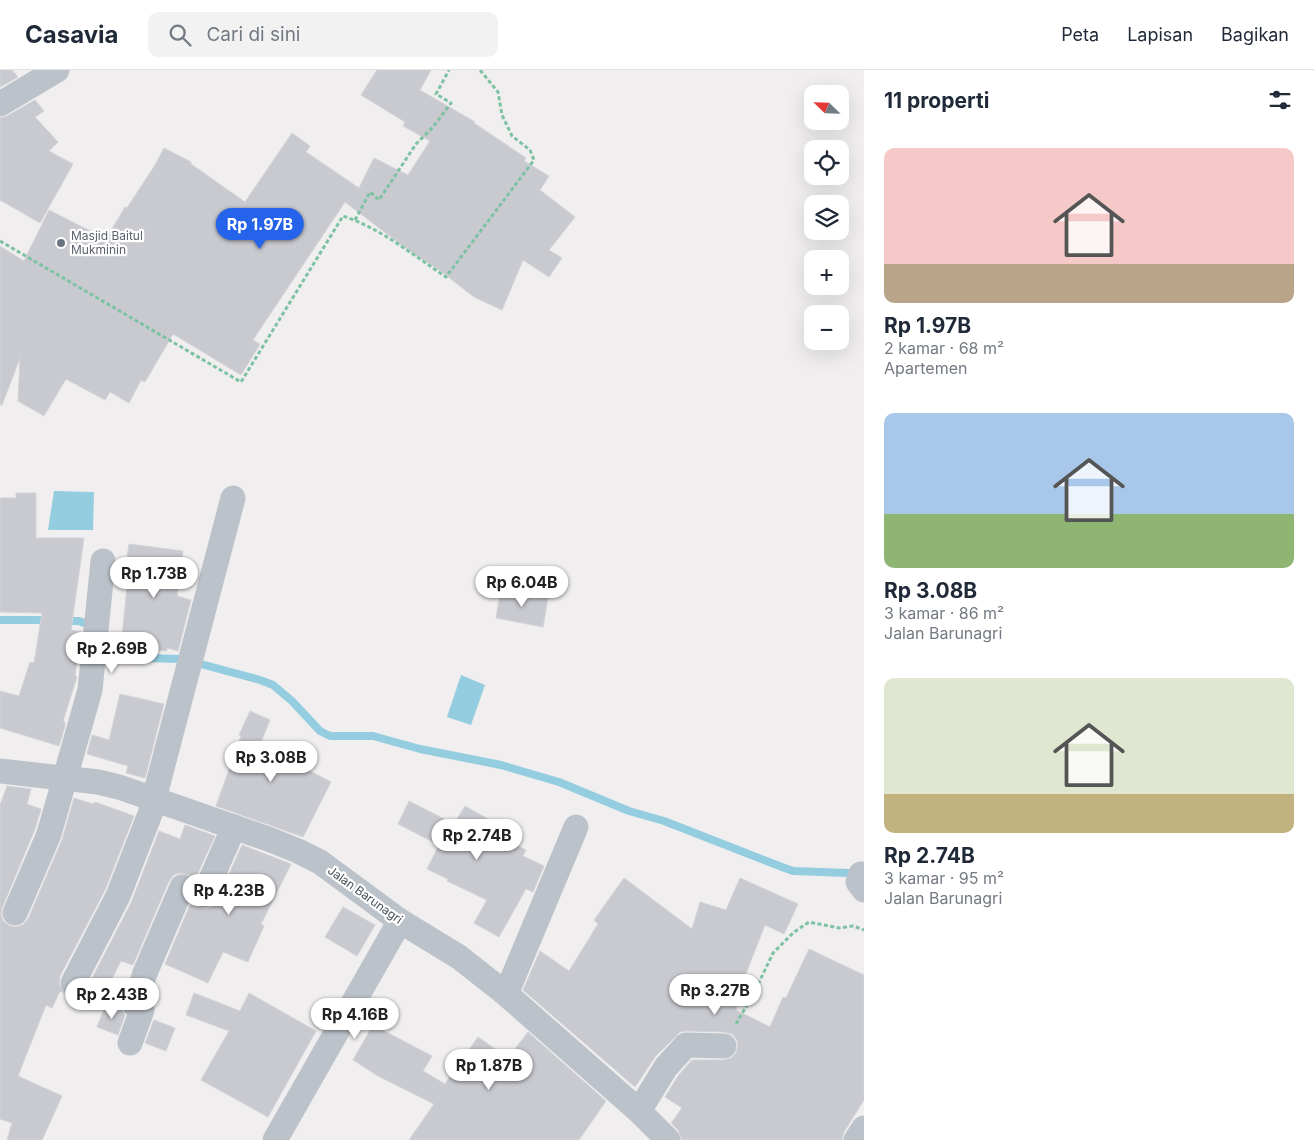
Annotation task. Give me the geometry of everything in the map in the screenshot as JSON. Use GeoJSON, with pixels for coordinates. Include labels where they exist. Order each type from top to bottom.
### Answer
{"type":"FeatureCollection","features":[{"type":"Feature","properties":{"kind":"street"},"geometry":{"type":"LineString","coordinates":[[0,104],[57,70]]}},
{"type":"Feature","properties":{"kind":"street"},"geometry":{"type":"LineString","coordinates":[[73,984],[118,896],[155,800],[233,498]]}},
{"type":"Feature","properties":{"kind":"street"},"geometry":{"type":"LineString","coordinates":[[15,913],[49,834],[90,690],[103,561]]}},
{"type":"Feature","properties":{"kind":"street","name":"Jalan Barunagri"},"geometry":{"type":"LineString","coordinates":[[0,771],[98,782],[119,787],[234,827],[298,851],[320,862],[400,921],[459,957],[506,994],[639,1111],[668,1140]]}},
{"type":"Feature","properties":{"kind":"street"},"geometry":{"type":"LineString","coordinates":[[130,1043],[142,1010],[135,1005],[145,973],[182,887],[204,894],[234,827]]}},
{"type":"Feature","properties":{"kind":"street"},"geometry":{"type":"LineString","coordinates":[[506,994],[576,827]]}},
{"type":"Feature","properties":{"kind":"street"},"geometry":{"type":"LineString","coordinates":[[275,1140],[400,921]]}},
{"type":"Feature","properties":{"kind":"street"},"geometry":{"type":"LineString","coordinates":[[639,1111],[666,1067],[686,1044],[724,1046]]}},
{"type":"Feature","properties":{"kind":"street"},"geometry":{"type":"LineString","coordinates":[[856,1140],[864,1128]]}},
{"type":"Feature","properties":{"kind":"path"},"geometry":{"type":"LineString","coordinates":[[355,220],[370,192],[379,200],[416,144],[433,127],[451,103],[436,94],[448,70]]}},
{"type":"Feature","properties":{"kind":"path"},"geometry":{"type":"LineString","coordinates":[[0,241],[241,382],[343,216],[374,230],[446,277],[534,160],[530,150],[512,136],[502,115],[498,92],[480,70]]}},
{"type":"Feature","properties":{"kind":"path"},"geometry":{"type":"LineString","coordinates":[[724,1046],[754,993],[773,953],[794,932],[809,922],[839,928],[853,926],[864,930]]}},
{"type":"Feature","properties":{"kind":"water"},"geometry":{"type":"Polygon","coordinates":[[[54,491],[94,492],[93,530],[48,530],[54,491]]]}},
{"type":"Feature","properties":{"kind":"water"},"geometry":{"type":"Polygon","coordinates":[[[461,675],[485,685],[471,725],[447,717],[461,675]]]}},
{"type":"Feature","properties":{"kind":"building"},"geometry":{"type":"Polygon","coordinates":[[[0,70],[12,70],[18,77],[0,87],[0,70]]]}},
{"type":"Feature","properties":{"kind":"building"},"geometry":{"type":"Polygon","coordinates":[[[377,70],[431,70],[420,90],[475,122],[526,158],[524,161],[549,176],[540,190],[575,217],[549,250],[562,258],[549,277],[523,260],[502,310],[474,297],[345,202],[253,340],[260,344],[241,375],[173,334],[145,382],[141,380],[129,403],[110,392],[105,400],[66,379],[44,416],[18,401],[20,358],[2,405],[0,405],[0,246],[24,261],[49,210],[106,239],[125,207],[127,208],[155,165],[164,148],[191,162],[191,164],[245,202],[292,133],[310,146],[306,152],[359,188],[374,158],[408,175],[430,141],[403,126],[405,122],[361,95],[377,70]]]}},
{"type":"Feature","properties":{"kind":"building"},"geometry":{"type":"Polygon","coordinates":[[[35,100],[44,111],[35,117],[58,142],[49,151],[73,164],[40,223],[0,200],[0,118],[35,100]]]}},
{"type":"Feature","properties":{"kind":"building"},"geometry":{"type":"Polygon","coordinates":[[[16,493],[36,493],[36,538],[84,538],[71,630],[81,632],[75,676],[77,677],[63,721],[65,726],[59,746],[0,728],[0,691],[19,696],[30,662],[34,663],[42,613],[0,612],[0,498],[16,498],[16,493]]]}},
{"type":"Feature","properties":{"kind":"building"},"geometry":{"type":"Polygon","coordinates":[[[129,544],[183,551],[177,596],[191,600],[178,651],[167,648],[167,651],[121,646],[127,587],[123,586],[129,544]]]}},
{"type":"Feature","properties":{"kind":"building"},"geometry":{"type":"Polygon","coordinates":[[[501,589],[548,598],[543,627],[496,618],[501,589]]]}},
{"type":"Feature","properties":{"kind":"building"},"geometry":{"type":"Polygon","coordinates":[[[120,694],[164,704],[145,778],[126,773],[128,766],[87,754],[92,735],[109,740],[120,694]]]}},
{"type":"Feature","properties":{"kind":"building"},"geometry":{"type":"Polygon","coordinates":[[[250,711],[270,720],[259,747],[308,761],[306,769],[331,782],[303,837],[216,806],[241,736],[239,735],[250,711]]]}},
{"type":"Feature","properties":{"kind":"building"},"geometry":{"type":"Polygon","coordinates":[[[7,786],[31,789],[27,804],[41,809],[35,829],[2,908],[3,921],[10,926],[23,925],[28,919],[62,840],[74,798],[93,804],[95,802],[134,816],[105,890],[60,976],[59,984],[64,993],[60,991],[52,1008],[46,1005],[18,1076],[62,1096],[42,1140],[7,1140],[12,1123],[0,1119],[0,805],[7,786]]]}},
{"type":"Feature","properties":{"kind":"building"},"geometry":{"type":"Polygon","coordinates":[[[409,801],[454,824],[465,806],[502,827],[497,835],[526,850],[523,856],[544,866],[533,892],[526,889],[499,937],[474,923],[487,900],[427,869],[439,845],[398,824],[409,801]]]}},
{"type":"Feature","properties":{"kind":"building"},"geometry":{"type":"Polygon","coordinates":[[[185,825],[215,836],[196,877],[180,873],[174,875],[169,881],[133,965],[121,961],[96,1010],[70,997],[80,995],[86,990],[131,903],[159,831],[180,839],[185,825]]]}},
{"type":"Feature","properties":{"kind":"building"},"geometry":{"type":"Polygon","coordinates":[[[242,845],[291,864],[261,924],[264,926],[248,962],[223,952],[208,983],[165,964],[190,905],[206,909],[213,906],[242,845]]]}},
{"type":"Feature","properties":{"kind":"building"},"geometry":{"type":"Polygon","coordinates":[[[624,878],[692,929],[700,902],[726,910],[740,878],[798,904],[784,934],[765,925],[734,1004],[737,1005],[736,1010],[770,1027],[783,997],[786,998],[809,949],[864,975],[864,1100],[844,1132],[842,1140],[682,1140],[678,1130],[671,1123],[682,1108],[665,1097],[678,1076],[692,1060],[724,1060],[731,1058],[736,1053],[738,1046],[737,1040],[732,1034],[724,1032],[680,1032],[655,1057],[635,1087],[523,990],[540,951],[569,971],[598,924],[594,920],[624,878]]]}},
{"type":"Feature","properties":{"kind":"building"},"geometry":{"type":"Polygon","coordinates":[[[343,907],[375,925],[357,956],[325,937],[343,907]]]}},
{"type":"Feature","properties":{"kind":"building"},"geometry":{"type":"Polygon","coordinates":[[[194,993],[240,1011],[249,993],[316,1031],[268,1117],[201,1080],[229,1031],[186,1015],[194,993]]]}},
{"type":"Feature","properties":{"kind":"building"},"geometry":{"type":"Polygon","coordinates":[[[106,1004],[122,1010],[125,1015],[118,1035],[97,1027],[106,1004]]]}},
{"type":"Feature","properties":{"kind":"building"},"geometry":{"type":"Polygon","coordinates":[[[154,1020],[175,1028],[166,1051],[145,1043],[154,1020]]]}},
{"type":"Feature","properties":{"kind":"building"},"geometry":{"type":"Polygon","coordinates":[[[373,1025],[432,1056],[423,1071],[445,1084],[478,1037],[508,1058],[528,1032],[606,1101],[579,1140],[409,1140],[434,1104],[378,1076],[353,1060],[373,1025]]]}},
{"type":"Feature","properties":{"kind":"waterway"},"geometry":{"type":"LineString","coordinates":[[0,620],[50,620]]}},
{"type":"Feature","properties":{"kind":"waterway"},"geometry":{"type":"LineString","coordinates":[[62,621],[79,621],[92,626]]}},
{"type":"Feature","properties":{"kind":"waterway"},"geometry":{"type":"LineString","coordinates":[[102,631],[116,651],[141,658],[182,659],[273,685],[292,701],[320,731],[330,736],[373,736],[420,749],[501,765],[559,782],[629,811],[664,821],[793,871],[856,875]]}},
{"type":"Feature","properties":{"kind":"place","name":"Masjid Baitul Mukminin"},"geometry":{"type":"Point","coordinates":[61,243]}}]}
